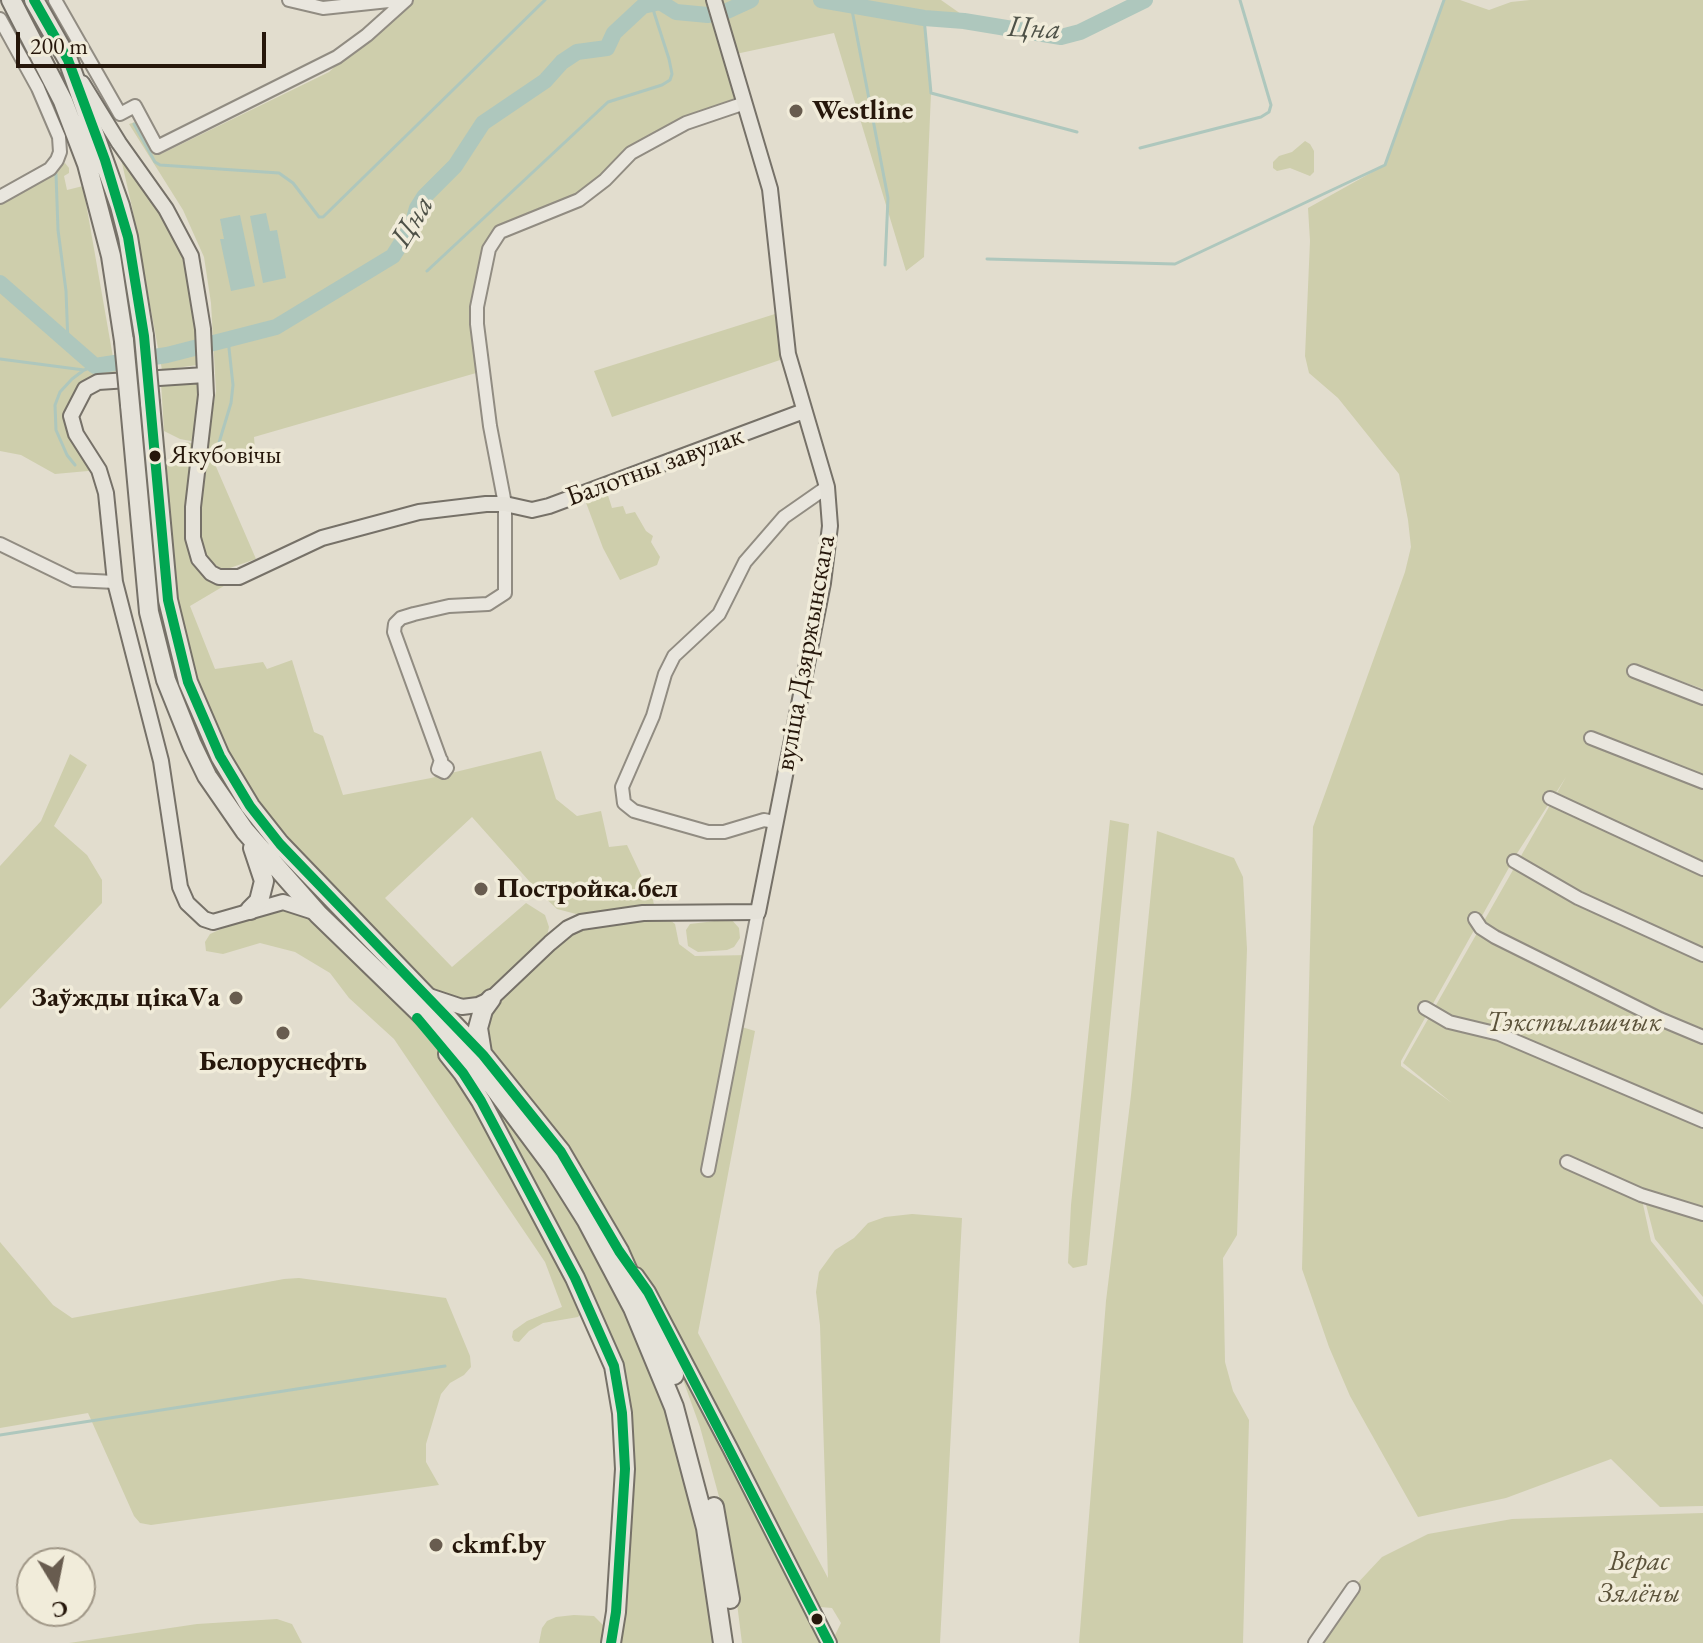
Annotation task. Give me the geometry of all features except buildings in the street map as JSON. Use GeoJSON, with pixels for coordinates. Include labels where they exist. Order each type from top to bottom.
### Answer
{"type":"FeatureCollection","features":[{"type":"Feature","properties":{"kind":"highway"},"geometry":{"type":"LineString","coordinates":[[11,0],[63,101],[87,164],[111,256],[124,341],[149,612],[178,714],[207,776],[245,831],[318,914],[486,1077],[553,1167],[612,1266],[654,1357],[688,1453],[706,1528],[723,1643]]}},
{"type":"Feature","properties":{"kind":"highway"},"geometry":{"type":"LineString","coordinates":[[34,0],[68,60],[128,237],[144,336],[168,600],[178,647],[201,717],[250,806],[280,844],[483,1055],[561,1152],[619,1251],[666,1352],[700,1449],[721,1536],[734,1643]]}},
{"type":"Feature","properties":{"kind":"highway"},"geometry":{"type":"LineString","coordinates":[[245,831],[264,881],[259,901],[250,910]]}},
{"type":"Feature","properties":{"kind":"highway"},"geometry":{"type":"LineString","coordinates":[[367,961],[463,1073],[481,1101],[575,1278],[614,1366],[622,1413],[625,1469],[616,1612],[611,1643]]}},
{"type":"Feature","properties":{"kind":"highway"},"geometry":{"type":"LineString","coordinates":[[483,1055],[478,1028],[483,1010],[491,999]]}},
{"type":"Feature","properties":{"kind":"main road","name":"вуліца Дзяржынскага"},"geometry":{"type":"LineString","coordinates":[[714,0],[772,200],[788,354],[827,487],[829,545],[758,912]]}},
{"type":"Feature","properties":{"kind":"main road","name":"Балотны завулак"},"geometry":{"type":"LineString","coordinates":[[68,60],[185,239],[195,274],[205,358],[205,408],[193,507],[193,538],[199,559],[219,577],[239,577],[322,538],[402,516],[450,507],[505,504],[532,510],[549,506],[804,411]]}},
{"type":"Feature","properties":{"kind":"main road"},"geometry":{"type":"LineString","coordinates":[[205,375],[98,382],[85,389],[71,416],[76,434],[99,470],[106,493],[115,582],[161,761],[180,887],[194,912],[213,922],[283,902],[318,914]]}},
{"type":"Feature","properties":{"kind":"main road"},"geometry":{"type":"LineString","coordinates":[[428,995],[462,1007],[491,999],[550,943],[581,922],[656,912],[758,912]]}},
{"type":"Feature","properties":{"kind":"main road"},"geometry":{"type":"LineString","coordinates":[[619,1251],[648,1292],[829,1643]]}},
{"type":"Feature","properties":{"kind":"street"},"geometry":{"type":"LineString","coordinates":[[55,0],[120,114],[135,106],[157,147],[337,57],[406,0]]}},
{"type":"Feature","properties":{"kind":"street"},"geometry":{"type":"LineString","coordinates":[[289,0],[323,8],[398,0]]}},
{"type":"Feature","properties":{"kind":"street"},"geometry":{"type":"LineString","coordinates":[[0,19],[38,88],[59,137],[60,152],[50,169],[0,197]]}},
{"type":"Feature","properties":{"kind":"street"},"geometry":{"type":"LineString","coordinates":[[441,760],[395,642],[395,624],[401,618],[427,609],[488,604],[505,593],[505,504],[483,371],[477,307],[494,238],[500,232],[579,200],[605,180],[631,153],[686,123],[745,103]]}},
{"type":"Feature","properties":{"kind":"street"},"geometry":{"type":"LineString","coordinates":[[775,822],[764,820],[724,832],[708,832],[634,811],[624,803],[622,787],[653,716],[665,674],[674,656],[719,614],[745,562],[784,517],[827,487]]}},
{"type":"Feature","properties":{"kind":"street"},"geometry":{"type":"LineString","coordinates":[[0,544],[74,580],[115,582]]}},
{"type":"Feature","properties":{"kind":"street"},"geometry":{"type":"LineString","coordinates":[[1634,671],[1703,698]]}},
{"type":"Feature","properties":{"kind":"street"},"geometry":{"type":"LineString","coordinates":[[1591,738],[1703,782]]}},
{"type":"Feature","properties":{"kind":"street"},"geometry":{"type":"LineString","coordinates":[[1550,798],[1703,869]]}},
{"type":"Feature","properties":{"kind":"street"},"geometry":{"type":"LineString","coordinates":[[1514,861],[1578,898],[1703,955]]}},
{"type":"Feature","properties":{"kind":"street","name":"вуліца Дзяржынскага"},"geometry":{"type":"LineString","coordinates":[[708,1170],[758,912]]}},
{"type":"Feature","properties":{"kind":"street"},"geometry":{"type":"LineString","coordinates":[[1475,919],[1481,928],[1495,937],[1660,1019],[1703,1037]]}},
{"type":"Feature","properties":{"kind":"street"},"geometry":{"type":"LineString","coordinates":[[1425,1008],[1449,1022],[1499,1034],[1703,1121]]}},
{"type":"Feature","properties":{"kind":"street"},"geometry":{"type":"LineString","coordinates":[[1567,1162],[1641,1195],[1703,1214]]}},
{"type":"Feature","properties":{"kind":"street"},"geometry":{"type":"LineString","coordinates":[[1315,1643],[1353,1588]]}},
{"type":"Feature","properties":{"kind":"green space"},"geometry":{"type":"Polygon","coordinates":[[[406,0],[941,0],[971,21],[924,18],[931,93],[924,257],[906,271],[834,33],[731,55],[745,103],[643,146],[579,200],[500,232],[477,307],[483,371],[254,437],[255,450],[214,462],[256,559],[224,570],[212,563],[204,550],[201,535],[203,466],[216,391],[211,303],[204,257],[183,210],[129,124],[138,121],[155,153],[161,154],[329,72],[406,0]]]}},
{"type":"Feature","properties":{"kind":"green space","name":"Тэкстыльшчык"},"geometry":{"type":"Polygon","coordinates":[[[1444,0],[1460,0],[1489,10],[1511,2],[1530,0],[1703,0],[1703,689],[1636,665],[1634,668],[1703,696],[1703,1297],[1655,1239],[1643,1193],[1556,1157],[1641,1195],[1651,1241],[1703,1305],[1703,1506],[1660,1507],[1611,1459],[1506,1498],[1418,1517],[1350,1396],[1302,1269],[1313,827],[1405,572],[1411,547],[1399,474],[1338,398],[1309,373],[1305,356],[1310,241],[1308,208],[1385,165],[1444,0]],[[1566,777],[1516,855],[1401,1061],[1401,1066],[1452,1103],[1403,1063],[1566,777]]]}},
{"type":"Feature","properties":{"kind":"green space"},"geometry":{"type":"Polygon","coordinates":[[[1305,141],[1314,151],[1314,172],[1310,176],[1290,168],[1277,171],[1273,168],[1273,162],[1279,156],[1292,152],[1305,141]]]}},
{"type":"Feature","properties":{"kind":"green space"},"geometry":{"type":"Polygon","coordinates":[[[119,150],[175,232],[186,258],[200,362],[197,365],[162,370],[119,150]]]}},
{"type":"Feature","properties":{"kind":"green space"},"geometry":{"type":"Polygon","coordinates":[[[65,163],[69,168],[69,173],[64,176],[67,190],[83,186],[117,380],[98,382],[71,416],[99,470],[55,474],[21,455],[0,451],[0,197],[65,163]]]}},
{"type":"Feature","properties":{"kind":"green space"},"geometry":{"type":"Polygon","coordinates":[[[775,314],[781,341],[780,360],[612,417],[594,371],[775,314]]]}},
{"type":"Feature","properties":{"kind":"green space"},"geometry":{"type":"Polygon","coordinates":[[[195,380],[200,385],[196,442],[164,431],[161,383],[195,380]]]}},
{"type":"Feature","properties":{"kind":"green space"},"geometry":{"type":"Polygon","coordinates":[[[186,442],[199,445],[192,520],[204,567],[239,577],[190,606],[215,669],[263,662],[267,669],[292,660],[314,732],[323,736],[343,795],[431,778],[541,751],[556,799],[577,816],[601,811],[609,847],[627,845],[653,900],[654,905],[580,915],[557,909],[472,817],[385,898],[452,967],[526,903],[545,915],[549,927],[547,936],[496,995],[571,934],[586,927],[665,916],[675,924],[679,944],[695,956],[750,955],[735,1025],[755,1031],[698,1333],[828,1578],[820,1325],[816,1292],[819,1272],[835,1250],[854,1238],[868,1223],[885,1217],[912,1214],[962,1218],[940,1643],[836,1643],[834,1637],[841,1623],[832,1608],[820,1607],[784,1546],[607,1210],[568,1147],[529,1095],[483,1055],[478,1005],[428,995],[432,986],[279,832],[222,745],[199,699],[181,627],[165,468],[171,460],[172,448],[180,452],[186,442]]]}},
{"type":"Feature","properties":{"kind":"green space"},"geometry":{"type":"Polygon","coordinates":[[[606,489],[612,508],[623,506],[626,514],[635,512],[646,531],[653,536],[651,542],[660,557],[657,565],[620,580],[603,548],[585,500],[586,496],[606,489]]]}},
{"type":"Feature","properties":{"kind":"green space"},"geometry":{"type":"Polygon","coordinates":[[[70,754],[87,765],[54,826],[87,855],[102,880],[102,903],[0,1009],[0,866],[41,821],[70,754]]]}},
{"type":"Feature","properties":{"kind":"green space"},"geometry":{"type":"Polygon","coordinates":[[[1110,820],[1129,824],[1087,1265],[1073,1268],[1068,1263],[1071,1205],[1110,820]]]}},
{"type":"Feature","properties":{"kind":"green space"},"geometry":{"type":"Polygon","coordinates":[[[1157,831],[1234,858],[1243,877],[1247,949],[1237,1235],[1223,1258],[1225,1362],[1233,1391],[1249,1420],[1243,1643],[1079,1643],[1106,1301],[1131,1095],[1157,831]]]}},
{"type":"Feature","properties":{"kind":"green space"},"geometry":{"type":"Polygon","coordinates":[[[268,908],[302,909],[390,993],[451,1066],[537,1214],[582,1312],[578,1317],[543,1323],[529,1331],[519,1342],[514,1341],[513,1331],[527,1321],[562,1307],[545,1262],[394,1039],[349,998],[330,973],[295,952],[260,943],[223,954],[206,951],[205,942],[210,934],[268,908]]]}},
{"type":"Feature","properties":{"kind":"green space"},"geometry":{"type":"Polygon","coordinates":[[[731,919],[739,928],[740,938],[734,947],[698,952],[688,946],[686,930],[690,924],[731,919]]]}},
{"type":"Feature","properties":{"kind":"green space"},"geometry":{"type":"Polygon","coordinates":[[[477,1082],[531,1148],[579,1215],[657,1374],[695,1507],[716,1643],[618,1643],[626,1594],[631,1491],[629,1406],[477,1082]]]}},
{"type":"Feature","properties":{"kind":"green space"},"geometry":{"type":"Polygon","coordinates":[[[0,1242],[53,1305],[72,1318],[299,1278],[446,1298],[470,1356],[471,1367],[441,1394],[426,1444],[426,1462],[439,1485],[151,1525],[140,1523],[134,1516],[88,1413],[0,1428],[0,1242]]]}},
{"type":"Feature","properties":{"kind":"green space"},"geometry":{"type":"Polygon","coordinates":[[[673,1352],[825,1643],[742,1643],[721,1504],[700,1427],[673,1352]]]}},
{"type":"Feature","properties":{"kind":"green space","name":"Верас Зялёны"},"geometry":{"type":"Polygon","coordinates":[[[1703,1513],[1703,1643],[1315,1643],[1353,1588],[1382,1557],[1428,1534],[1512,1519],[1703,1513]]]}},
{"type":"Feature","properties":{"kind":"green space"},"geometry":{"type":"Polygon","coordinates":[[[574,1615],[594,1616],[605,1627],[608,1643],[539,1643],[547,1621],[574,1615]]]}},
{"type":"Feature","properties":{"kind":"green space"},"geometry":{"type":"Polygon","coordinates":[[[277,1619],[292,1624],[302,1643],[69,1643],[197,1624],[277,1619]]]}},
{"type":"Feature","properties":{"kind":"shaded area"},"geometry":{"type":"Polygon","coordinates":[[[266,213],[270,231],[277,230],[286,278],[263,283],[250,216],[266,213]]]}},
{"type":"Feature","properties":{"kind":"shaded area"},"geometry":{"type":"Polygon","coordinates":[[[240,215],[255,286],[231,291],[220,239],[224,239],[220,219],[240,215]]]}},
{"type":"Feature","properties":{"kind":"waterway"},"geometry":{"type":"LineString","coordinates":[[134,124],[155,162],[160,165],[279,173],[293,183],[319,217],[323,217],[545,0]]}},
{"type":"Feature","properties":{"kind":"waterway"},"geometry":{"type":"LineString","coordinates":[[427,271],[608,102],[670,80],[669,59],[650,0]]}},
{"type":"Feature","properties":{"kind":"waterway","name":"Цна"},"geometry":{"type":"LineString","coordinates":[[0,283],[95,366],[167,355],[276,327],[393,256],[412,226],[424,197],[455,166],[483,123],[545,81],[562,62],[577,52],[607,48],[614,33],[643,6],[660,2],[676,12],[708,15],[727,11],[751,0]]}},
{"type":"Feature","properties":{"kind":"waterway","name":"Цна"},"geometry":{"type":"LineString","coordinates":[[821,0],[1061,37],[1080,32],[1145,0]]}},
{"type":"Feature","properties":{"kind":"waterway"},"geometry":{"type":"LineString","coordinates":[[1140,148],[1261,117],[1269,112],[1271,105],[1240,0]]}},
{"type":"Feature","properties":{"kind":"waterway"},"geometry":{"type":"LineString","coordinates":[[987,259],[1175,264],[1385,165],[1444,0]]}},
{"type":"Feature","properties":{"kind":"waterway"},"geometry":{"type":"LineString","coordinates":[[851,5],[888,198],[885,265]]}},
{"type":"Feature","properties":{"kind":"waterway"},"geometry":{"type":"LineString","coordinates":[[924,18],[931,93],[1077,132]]}},
{"type":"Feature","properties":{"kind":"waterway"},"geometry":{"type":"LineString","coordinates":[[56,174],[68,344]]}},
{"type":"Feature","properties":{"kind":"waterway"},"geometry":{"type":"LineString","coordinates":[[218,446],[233,385],[228,339]]}},
{"type":"Feature","properties":{"kind":"waterway"},"geometry":{"type":"LineString","coordinates":[[0,359],[84,370],[95,366]]}},
{"type":"Feature","properties":{"kind":"waterway"},"geometry":{"type":"LineString","coordinates":[[75,465],[56,430],[55,405],[60,392],[84,370]]}},
{"type":"Feature","properties":{"kind":"waterway"},"geometry":{"type":"LineString","coordinates":[[0,1435],[445,1366]]}},
{"type":"Feature","properties":{"kind":"transit line"},"geometry":{"type":"LineString","coordinates":[[34,0],[68,60],[105,160],[128,237],[144,336],[168,600],[188,682],[220,756],[250,806],[280,844],[483,1055],[561,1152],[619,1251],[648,1292],[829,1643]]}},
{"type":"Feature","properties":{"kind":"transit line"},"geometry":{"type":"LineString","coordinates":[[417,1018],[463,1073],[481,1101],[575,1278],[614,1366],[622,1413],[625,1469],[616,1612],[611,1643]]}},
{"type":"Feature","properties":{"kind":"place","name":"Westline"},"geometry":{"type":"Point","coordinates":[796,111]}},
{"type":"Feature","properties":{"kind":"place","name":"Якубовічы"},"geometry":{"type":"Point","coordinates":[155,456]}},
{"type":"Feature","properties":{"kind":"place","name":"Постройка.бел"},"geometry":{"type":"Point","coordinates":[481,889]}},
{"type":"Feature","properties":{"kind":"place","name":"Заўжды цікаVа"},"geometry":{"type":"Point","coordinates":[236,998]}},
{"type":"Feature","properties":{"kind":"place","name":"Белоруснефть"},"geometry":{"type":"Point","coordinates":[283,1033]}},
{"type":"Feature","properties":{"kind":"place","name":"ckmf.by"},"geometry":{"type":"Point","coordinates":[436,1545]}}]}
